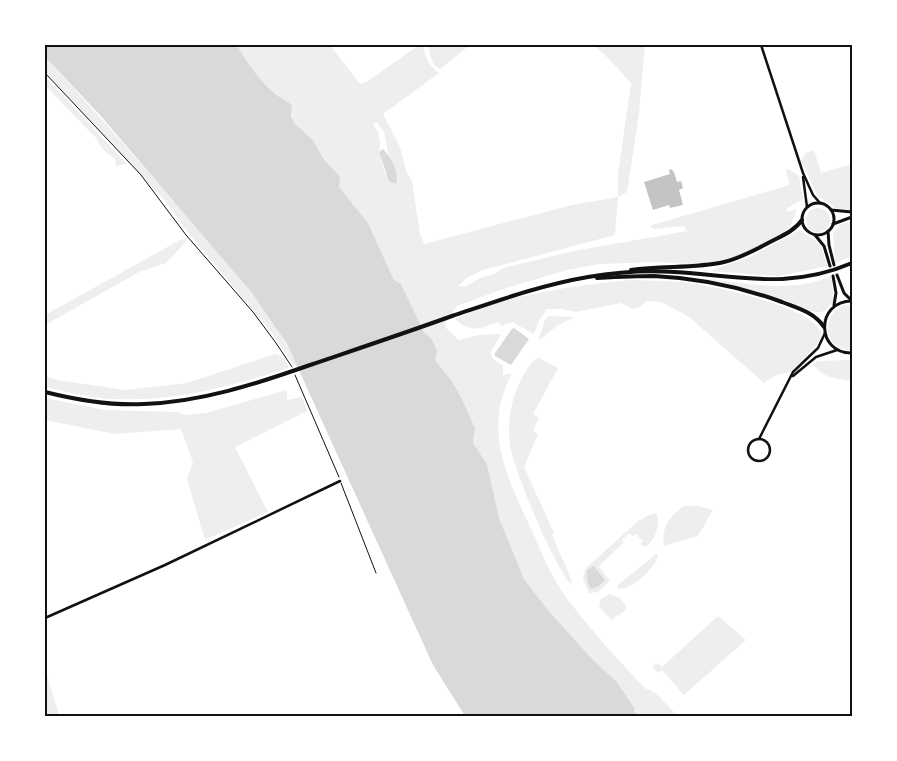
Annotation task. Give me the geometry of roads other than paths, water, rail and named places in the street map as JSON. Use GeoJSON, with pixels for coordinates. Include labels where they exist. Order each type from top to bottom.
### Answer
{"type":"FeatureCollection","features":[{"type":"Feature","properties":{"kind":"main road"},"geometry":{"type":"LineString","coordinates":[[45,392],[92,401],[145,404],[211,396],[285,374],[526,291],[587,277],[658,266],[700,266],[726,262],[755,250],[791,231],[802,220],[804,211],[811,205],[820,204],[831,210],[852,212]]}},
{"type":"Feature","properties":{"kind":"main road"},"geometry":{"type":"LineString","coordinates":[[831,210],[833,224]]}},
{"type":"Feature","properties":{"kind":"main road"},"geometry":{"type":"LineString","coordinates":[[802,220],[807,231],[820,235],[833,224],[852,217]]}},
{"type":"Feature","properties":{"kind":"main road"},"geometry":{"type":"LineString","coordinates":[[815,234],[824,246],[832,266],[828,230]]}},
{"type":"Feature","properties":{"kind":"main road"},"geometry":{"type":"LineString","coordinates":[[615,273],[663,272],[779,280],[815,276],[852,263]]}},
{"type":"Feature","properties":{"kind":"main road"},"geometry":{"type":"LineString","coordinates":[[587,277],[653,276],[715,283],[761,295],[802,310],[815,316],[824,327]]}},
{"type":"Feature","properties":{"kind":"main road"},"geometry":{"type":"LineString","coordinates":[[852,301],[844,293],[835,276],[836,293],[834,306],[826,317],[825,333],[829,343],[837,350],[852,353]]}},
{"type":"Feature","properties":{"kind":"main road"},"geometry":{"type":"LineString","coordinates":[[834,306],[842,302],[852,301]]}},
{"type":"Feature","properties":{"kind":"street"},"geometry":{"type":"LineString","coordinates":[[761,45],[803,173],[813,195],[820,204]]}},
{"type":"Feature","properties":{"kind":"street"},"geometry":{"type":"LineString","coordinates":[[803,173],[807,208]]}},
{"type":"Feature","properties":{"kind":"street"},"geometry":{"type":"LineString","coordinates":[[759,439],[769,444],[770,450],[769,455],[760,461],[754,460],[750,456],[748,450],[750,445],[759,439],[790,379],[797,368],[818,348],[825,333]]}},
{"type":"Feature","properties":{"kind":"street"},"geometry":{"type":"LineString","coordinates":[[790,379],[816,357],[837,350]]}},
{"type":"Feature","properties":{"kind":"street"},"geometry":{"type":"LineString","coordinates":[[45,618],[164,566],[340,481]]}}]}
